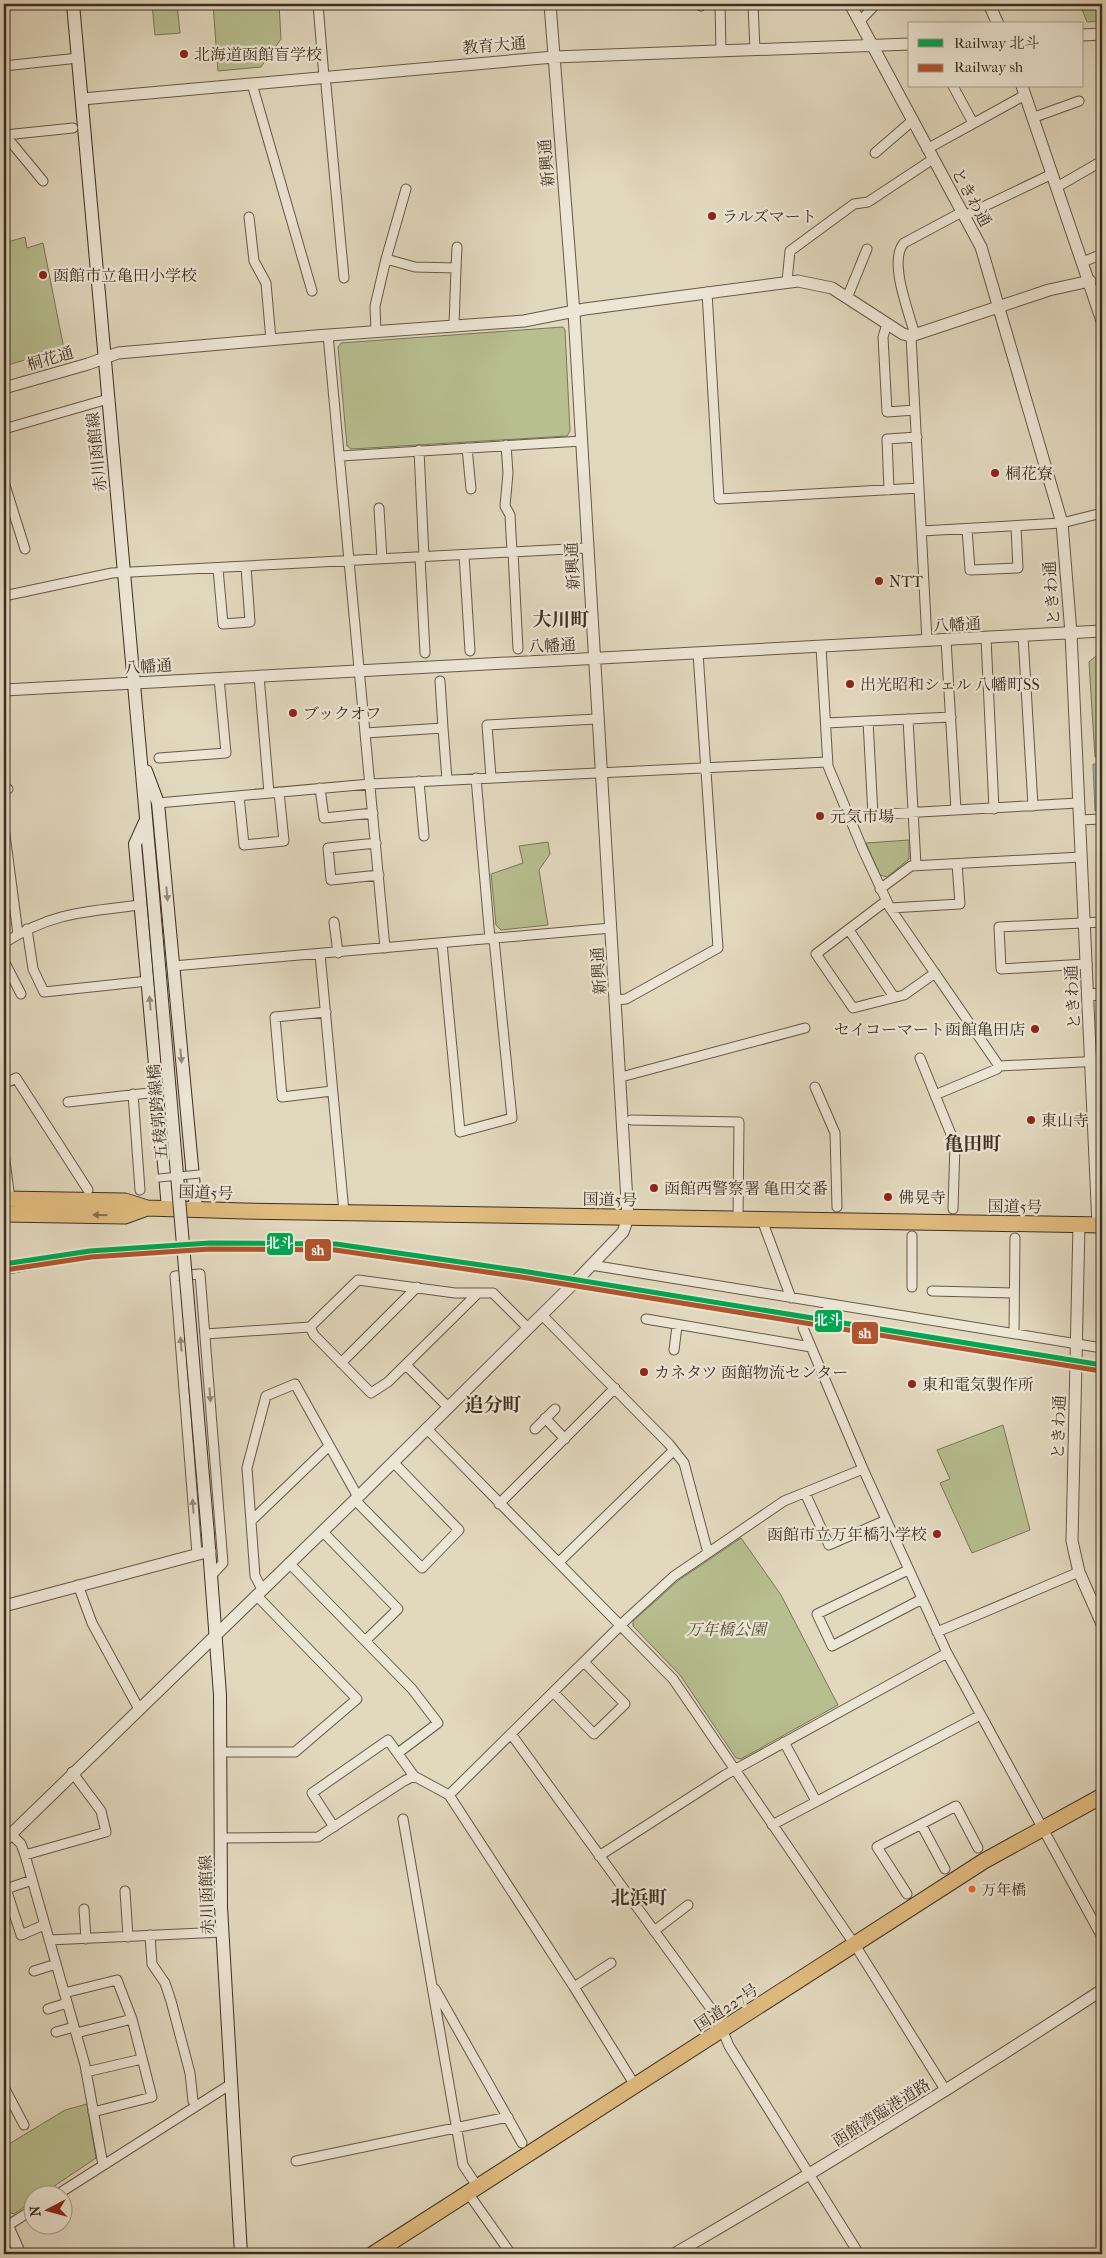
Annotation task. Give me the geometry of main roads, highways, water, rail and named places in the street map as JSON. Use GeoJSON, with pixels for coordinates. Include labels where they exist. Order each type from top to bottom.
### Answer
{"type":"FeatureCollection","features":[{"type":"Feature","properties":{"kind":"highway","name":"国道5号"},"geometry":{"type":"LineString","coordinates":[[7,1199],[125,1201],[147,1208],[1100,1225]]}},
{"type":"Feature","properties":{"kind":"highway","name":"国道5号"},"geometry":{"type":"LineString","coordinates":[[4,1214],[125,1216],[147,1208]]}},
{"type":"Feature","properties":{"kind":"highway","name":"国道227号"},"geometry":{"type":"LineString","coordinates":[[373,2254],[472,2189],[636,2087],[984,1861],[1102,1796]]}},
{"type":"Feature","properties":{"kind":"main road","name":"赤川函館線"},"geometry":{"type":"LineString","coordinates":[[73,4],[154,896]]}},
{"type":"Feature","properties":{"kind":"main road"},"geometry":{"type":"LineString","coordinates":[[140,757],[158,803],[196,1209]]}},
{"type":"Feature","properties":{"kind":"main road"},"geometry":{"type":"LineString","coordinates":[[146,820],[135,844],[168,1208]]}},
{"type":"Feature","properties":{"kind":"main road","name":"五稜郭跨線橋"},"geometry":{"type":"LineString","coordinates":[[154,896],[208,1535]]}},
{"type":"Feature","properties":{"kind":"main road","name":"赤川函館線"},"geometry":{"type":"LineString","coordinates":[[208,1535],[203,1553],[211,1576],[220,1695],[223,1932],[241,2254]]}},
{"type":"Feature","properties":{"kind":"water"},"geometry":{"type":"Polygon","coordinates":[[[1093,764],[1102,764],[1102,810],[1095,811],[1093,764]]]}},
{"type":"Feature","properties":{"kind":"railway"},"geometry":{"type":"LineString","coordinates":[[4,1273],[90,1257],[210,1249],[305,1248],[411,1259],[611,1291]]}},
{"type":"Feature","properties":{"kind":"rail line","name":"北斗"},"geometry":{"type":"LineString","coordinates":[[4,1264],[90,1251],[210,1243],[336,1244],[522,1271],[1102,1365]]}},
{"type":"Feature","properties":{"kind":"rail line","name":"sh"},"geometry":{"type":"LineString","coordinates":[[5,1270],[91,1257],[210,1249],[335,1250],[521,1277],[1101,1371]]}},
{"type":"Feature","properties":{"kind":"place","name":"北海道函館盲学校"},"geometry":{"type":"Point","coordinates":[184,54]}},
{"type":"Feature","properties":{"kind":"place","name":"ラルズマート"},"geometry":{"type":"Point","coordinates":[712,216]}},
{"type":"Feature","properties":{"kind":"place","name":"函館市立亀田小学校"},"geometry":{"type":"Point","coordinates":[43,275]}},
{"type":"Feature","properties":{"kind":"place","name":"桐花寮"},"geometry":{"type":"Point","coordinates":[995,473]}},
{"type":"Feature","properties":{"kind":"place","name":"NTT"},"geometry":{"type":"Point","coordinates":[879,581]}},
{"type":"Feature","properties":{"kind":"place","name":"出光昭和シェル 八幡町SS"},"geometry":{"type":"Point","coordinates":[850,684]}},
{"type":"Feature","properties":{"kind":"place","name":"ブックオフ"},"geometry":{"type":"Point","coordinates":[293,713]}},
{"type":"Feature","properties":{"kind":"place","name":"元気市場"},"geometry":{"type":"Point","coordinates":[820,816]}},
{"type":"Feature","properties":{"kind":"place","name":"セイコーマート函館亀田店"},"geometry":{"type":"Point","coordinates":[1035,1029]}},
{"type":"Feature","properties":{"kind":"place","name":"東山寺"},"geometry":{"type":"Point","coordinates":[1031,1120]}},
{"type":"Feature","properties":{"kind":"place","name":"函館西警察署 亀田交番"},"geometry":{"type":"Point","coordinates":[654,1188]}},
{"type":"Feature","properties":{"kind":"place","name":"佛晃寺"},"geometry":{"type":"Point","coordinates":[888,1197]}},
{"type":"Feature","properties":{"kind":"place","name":"カネタツ 函館物流センター"},"geometry":{"type":"Point","coordinates":[644,1372]}},
{"type":"Feature","properties":{"kind":"place","name":"東和電気製作所"},"geometry":{"type":"Point","coordinates":[912,1384]}},
{"type":"Feature","properties":{"kind":"place","name":"函館市立万年橋小学校"},"geometry":{"type":"Point","coordinates":[937,1534]}},
{"type":"Feature","properties":{"kind":"place","name":"万年橋"},"geometry":{"type":"Point","coordinates":[972,1889]}},
{"type":"Feature","properties":{"kind":"district","name":"大川町"},"geometry":{"type":"Point","coordinates":[561,619]}},
{"type":"Feature","properties":{"kind":"district","name":"亀田町"},"geometry":{"type":"Point","coordinates":[973,1143]}},
{"type":"Feature","properties":{"kind":"district","name":"追分町"},"geometry":{"type":"Point","coordinates":[493,1404]}},
{"type":"Feature","properties":{"kind":"district","name":"北浜町"},"geometry":{"type":"Point","coordinates":[639,1897]}},
{"type":"Feature","properties":{"kind":"park label","name":"万年橋公園"},"geometry":{"type":"Point","coordinates":[726,1629]}}]}
